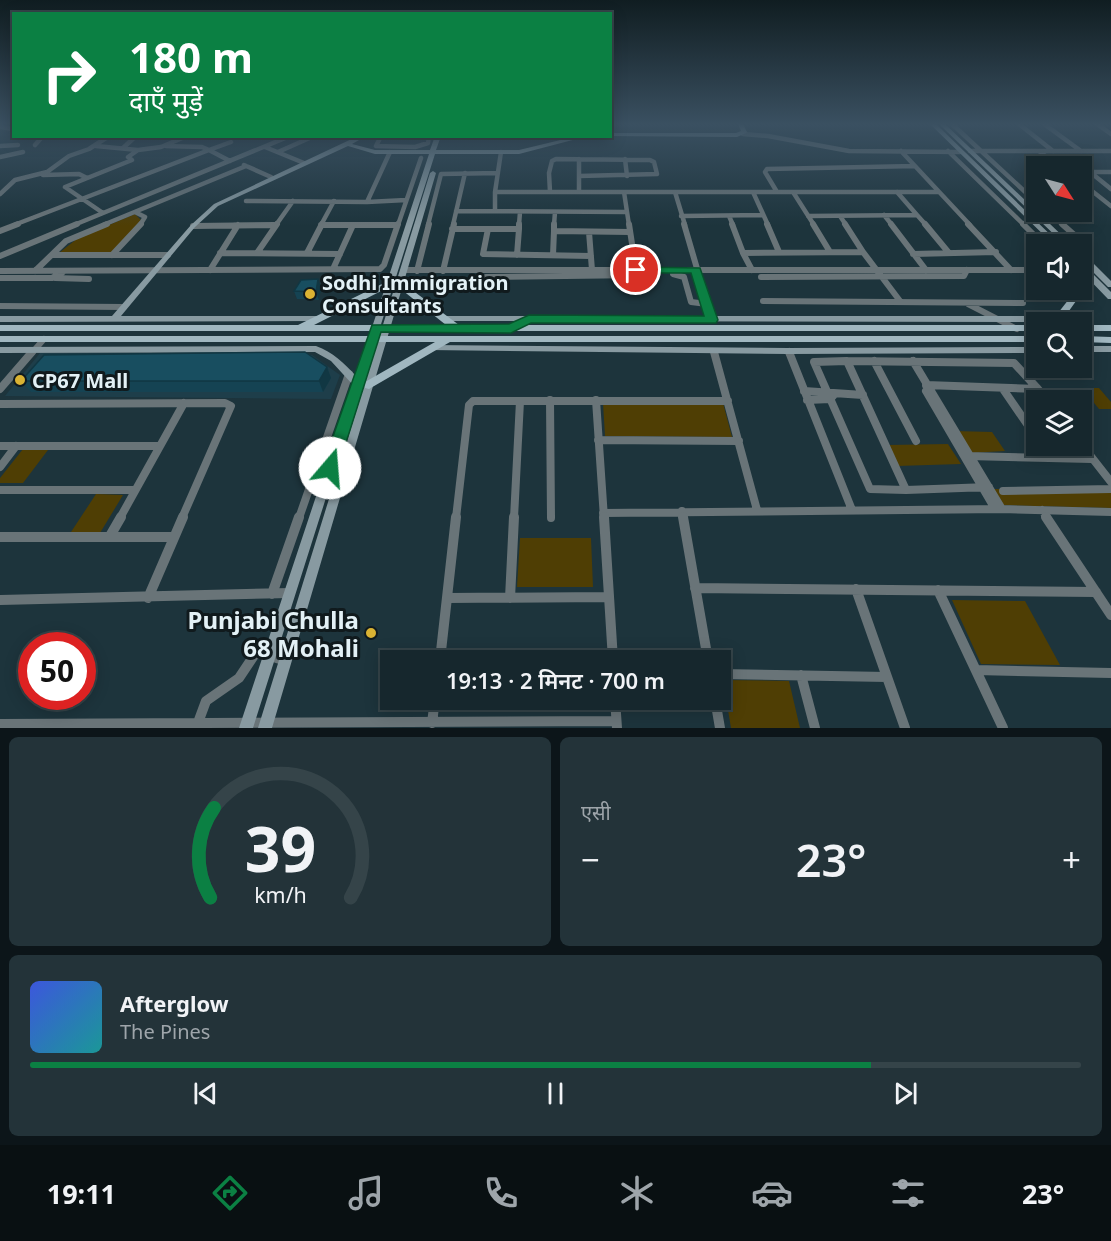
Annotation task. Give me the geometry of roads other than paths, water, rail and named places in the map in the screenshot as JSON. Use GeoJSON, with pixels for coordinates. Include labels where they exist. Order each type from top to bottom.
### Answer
{"type":"FeatureCollection","features":[{"type":"Feature","properties":{"kind":"main road"},"geometry":{"type":"LineString","coordinates":[[299,329],[396,283],[458,329]]}},
{"type":"Feature","properties":{"kind":"main road"},"geometry":{"type":"LineString","coordinates":[[252,319],[263,329]]}},
{"type":"Feature","properties":{"kind":"main road"},"geometry":{"type":"LineString","coordinates":[[513,334],[529,319]]}},
{"type":"Feature","properties":{"kind":"main road"},"geometry":{"type":"LineString","coordinates":[[0,328],[299,329],[448,338],[513,334],[1026,328]]}},
{"type":"Feature","properties":{"kind":"main road"},"geometry":{"type":"LineString","coordinates":[[1092,328],[1111,328]]}},
{"type":"Feature","properties":{"kind":"main road"},"geometry":{"type":"LineString","coordinates":[[0,339],[379,333],[458,329],[513,334],[1026,339]]}},
{"type":"Feature","properties":{"kind":"main road"},"geometry":{"type":"LineString","coordinates":[[513,334],[521,349]]}},
{"type":"Feature","properties":{"kind":"main road"},"geometry":{"type":"LineString","coordinates":[[363,385],[448,338]]}},
{"type":"Feature","properties":{"kind":"main road"},"geometry":{"type":"LineString","coordinates":[[1092,339],[1111,340]]}},
{"type":"Feature","properties":{"kind":"main road"},"geometry":{"type":"LineString","coordinates":[[1092,342],[1106,349]]}},
{"type":"Feature","properties":{"kind":"street"},"geometry":{"type":"LineString","coordinates":[[1,190],[15,180],[47,172],[67,158]]}},
{"type":"Feature","properties":{"kind":"street"},"geometry":{"type":"LineString","coordinates":[[103,213],[65,188],[132,160],[129,158]]}},
{"type":"Feature","properties":{"kind":"street"},"geometry":{"type":"LineString","coordinates":[[0,231],[188,158]]}},
{"type":"Feature","properties":{"kind":"street"},"geometry":{"type":"LineString","coordinates":[[227,158],[271,177]]}},
{"type":"Feature","properties":{"kind":"street"},"geometry":{"type":"LineString","coordinates":[[0,256],[236,158]]}},
{"type":"Feature","properties":{"kind":"street"},"geometry":{"type":"LineString","coordinates":[[292,158],[304,163]]}},
{"type":"Feature","properties":{"kind":"street"},"geometry":{"type":"LineString","coordinates":[[114,319],[193,226],[216,205],[271,177],[316,158]]}},
{"type":"Feature","properties":{"kind":"street"},"geometry":{"type":"LineString","coordinates":[[367,202],[387,158]]}},
{"type":"Feature","properties":{"kind":"street"},"geometry":{"type":"LineString","coordinates":[[0,271],[380,269],[384,265],[421,158]]}},
{"type":"Feature","properties":{"kind":"street"},"geometry":{"type":"LineString","coordinates":[[266,726],[363,385],[396,283],[404,247],[434,158]]}},
{"type":"Feature","properties":{"kind":"street"},"geometry":{"type":"LineString","coordinates":[[417,270],[434,186],[436,158]]}},
{"type":"Feature","properties":{"kind":"street"},"geometry":{"type":"LineString","coordinates":[[495,212],[495,192],[500,158]]}},
{"type":"Feature","properties":{"kind":"street"},"geometry":{"type":"LineString","coordinates":[[908,158],[1011,270]]}},
{"type":"Feature","properties":{"kind":"street"},"geometry":{"type":"LineString","coordinates":[[955,158],[1033,234]]}},
{"type":"Feature","properties":{"kind":"street"},"geometry":{"type":"LineString","coordinates":[[966,158],[1046,234]]}},
{"type":"Feature","properties":{"kind":"street"},"geometry":{"type":"LineString","coordinates":[[976,158],[1057,234]]}},
{"type":"Feature","properties":{"kind":"street"},"geometry":{"type":"LineString","coordinates":[[989,158],[1026,193]]}},
{"type":"Feature","properties":{"kind":"street"},"geometry":{"type":"LineString","coordinates":[[550,192],[549,173],[552,161],[556,159],[654,161],[657,174],[579,176]]}},
{"type":"Feature","properties":{"kind":"street"},"geometry":{"type":"LineString","coordinates":[[579,159],[579,192]]}},
{"type":"Feature","properties":{"kind":"street"},"geometry":{"type":"LineString","coordinates":[[625,159],[627,176]]}},
{"type":"Feature","properties":{"kind":"street"},"geometry":{"type":"LineString","coordinates":[[35,271],[66,241],[246,166]]}},
{"type":"Feature","properties":{"kind":"street"},"geometry":{"type":"LineString","coordinates":[[777,192],[765,172],[766,169],[915,166]]}},
{"type":"Feature","properties":{"kind":"street"},"geometry":{"type":"LineString","coordinates":[[416,171],[428,171]]}},
{"type":"Feature","properties":{"kind":"street"},"geometry":{"type":"LineString","coordinates":[[1092,172],[1111,172]]}},
{"type":"Feature","properties":{"kind":"street"},"geometry":{"type":"LineString","coordinates":[[443,271],[465,173]]}},
{"type":"Feature","properties":{"kind":"street"},"geometry":{"type":"LineString","coordinates":[[396,283],[405,270],[434,186],[441,174],[498,173]]}},
{"type":"Feature","properties":{"kind":"street"},"geometry":{"type":"LineString","coordinates":[[36,175],[79,174],[87,178]]}},
{"type":"Feature","properties":{"kind":"street"},"geometry":{"type":"LineString","coordinates":[[1092,174],[1111,189]]}},
{"type":"Feature","properties":{"kind":"street"},"geometry":{"type":"LineString","coordinates":[[997,188],[1021,188]]}},
{"type":"Feature","properties":{"kind":"street"},"geometry":{"type":"LineString","coordinates":[[1092,191],[1111,206]]}},
{"type":"Feature","properties":{"kind":"street"},"geometry":{"type":"LineString","coordinates":[[495,192],[939,192]]}},
{"type":"Feature","properties":{"kind":"street"},"geometry":{"type":"LineString","coordinates":[[624,192],[636,270]]}},
{"type":"Feature","properties":{"kind":"street"},"geometry":{"type":"LineString","coordinates":[[675,192],[712,320]]}},
{"type":"Feature","properties":{"kind":"street"},"geometry":{"type":"LineString","coordinates":[[753,192],[779,252]]}},
{"type":"Feature","properties":{"kind":"street"},"geometry":{"type":"LineString","coordinates":[[793,192],[830,252]]}},
{"type":"Feature","properties":{"kind":"street"},"geometry":{"type":"LineString","coordinates":[[897,192],[949,253]]}},
{"type":"Feature","properties":{"kind":"street"},"geometry":{"type":"LineString","coordinates":[[246,201],[406,201]]}},
{"type":"Feature","properties":{"kind":"street"},"geometry":{"type":"LineString","coordinates":[[257,253],[274,225],[293,201]]}},
{"type":"Feature","properties":{"kind":"street"},"geometry":{"type":"LineString","coordinates":[[307,254],[334,201]]}},
{"type":"Feature","properties":{"kind":"street"},"geometry":{"type":"LineString","coordinates":[[1006,208],[1019,209]]}},
{"type":"Feature","properties":{"kind":"street"},"geometry":{"type":"LineString","coordinates":[[456,211],[627,212]]}},
{"type":"Feature","properties":{"kind":"street"},"geometry":{"type":"LineString","coordinates":[[112,255],[144,221],[145,217],[135,212]]}},
{"type":"Feature","properties":{"kind":"street"},"geometry":{"type":"LineString","coordinates":[[517,255],[520,212]]}},
{"type":"Feature","properties":{"kind":"street"},"geometry":{"type":"LineString","coordinates":[[553,255],[555,212]]}},
{"type":"Feature","properties":{"kind":"street"},"geometry":{"type":"LineString","coordinates":[[681,216],[763,215]]}},
{"type":"Feature","properties":{"kind":"street"},"geometry":{"type":"LineString","coordinates":[[884,215],[926,270]]}},
{"type":"Feature","properties":{"kind":"street"},"geometry":{"type":"LineString","coordinates":[[808,216],[917,215]]}},
{"type":"Feature","properties":{"kind":"street"},"geometry":{"type":"LineString","coordinates":[[729,216],[752,270]]}},
{"type":"Feature","properties":{"kind":"street"},"geometry":{"type":"LineString","coordinates":[[840,216],[863,252],[900,301]]}},
{"type":"Feature","properties":{"kind":"street"},"geometry":{"type":"LineString","coordinates":[[1059,222],[1073,234]]}},
{"type":"Feature","properties":{"kind":"street"},"geometry":{"type":"LineString","coordinates":[[210,270],[238,225]]}},
{"type":"Feature","properties":{"kind":"street"},"geometry":{"type":"LineString","coordinates":[[193,226],[274,225]]}},
{"type":"Feature","properties":{"kind":"street"},"geometry":{"type":"LineString","coordinates":[[321,225],[397,225]]}},
{"type":"Feature","properties":{"kind":"street"},"geometry":{"type":"LineString","coordinates":[[333,269],[353,225]]}},
{"type":"Feature","properties":{"kind":"street"},"geometry":{"type":"LineString","coordinates":[[452,229],[519,229]]}},
{"type":"Feature","properties":{"kind":"street"},"geometry":{"type":"LineString","coordinates":[[481,271],[488,229]]}},
{"type":"Feature","properties":{"kind":"street"},"geometry":{"type":"LineString","coordinates":[[554,231],[630,232]]}},
{"type":"Feature","properties":{"kind":"street"},"geometry":{"type":"LineString","coordinates":[[589,232],[592,270]]}},
{"type":"Feature","properties":{"kind":"street"},"geometry":{"type":"LineString","coordinates":[[389,247],[404,247]]}},
{"type":"Feature","properties":{"kind":"street"},"geometry":{"type":"LineString","coordinates":[[743,253],[863,252]]}},
{"type":"Feature","properties":{"kind":"street"},"geometry":{"type":"LineString","coordinates":[[913,254],[996,252]]}},
{"type":"Feature","properties":{"kind":"street"},"geometry":{"type":"LineString","coordinates":[[220,253],[340,254]]}},
{"type":"Feature","properties":{"kind":"street"},"geometry":{"type":"LineString","coordinates":[[410,254],[421,254]]}},
{"type":"Feature","properties":{"kind":"street"},"geometry":{"type":"LineString","coordinates":[[52,255],[168,255]]}},
{"type":"Feature","properties":{"kind":"street"},"geometry":{"type":"LineString","coordinates":[[483,255],[591,256]]}},
{"type":"Feature","properties":{"kind":"street"},"geometry":{"type":"LineString","coordinates":[[1092,265],[1107,278],[1111,285]]}},
{"type":"Feature","properties":{"kind":"street"},"geometry":{"type":"LineString","coordinates":[[405,270],[481,271],[506,274],[678,274],[684,277],[691,302],[706,304]]}},
{"type":"Feature","properties":{"kind":"street"},"geometry":{"type":"LineString","coordinates":[[486,277],[592,270],[1026,270]]}},
{"type":"Feature","properties":{"kind":"street"},"geometry":{"type":"LineString","coordinates":[[760,277],[964,276],[967,270]]}},
{"type":"Feature","properties":{"kind":"street"},"geometry":{"type":"LineString","coordinates":[[52,278],[66,271]]}},
{"type":"Feature","properties":{"kind":"street"},"geometry":{"type":"LineString","coordinates":[[0,278],[89,279]]}},
{"type":"Feature","properties":{"kind":"street"},"geometry":{"type":"LineString","coordinates":[[1092,278],[1111,297]]}},
{"type":"Feature","properties":{"kind":"street"},"geometry":{"type":"LineString","coordinates":[[763,301],[1023,303]]}},
{"type":"Feature","properties":{"kind":"street"},"geometry":{"type":"LineString","coordinates":[[964,302],[1017,328]]}},
{"type":"Feature","properties":{"kind":"street"},"geometry":{"type":"LineString","coordinates":[[0,306],[124,307]]}},
{"type":"Feature","properties":{"kind":"street"},"geometry":{"type":"LineString","coordinates":[[0,319],[317,320]]}},
{"type":"Feature","properties":{"kind":"street"},"geometry":{"type":"LineString","coordinates":[[445,319],[1026,320]]}},
{"type":"Feature","properties":{"kind":"street"},"geometry":{"type":"LineString","coordinates":[[0,389],[44,339]]}},
{"type":"Feature","properties":{"kind":"street"},"geometry":{"type":"LineString","coordinates":[[431,348],[714,351],[1026,350]]}},
{"type":"Feature","properties":{"kind":"street"},"geometry":{"type":"LineString","coordinates":[[0,350],[316,349],[332,356],[363,385]]}},
{"type":"Feature","properties":{"kind":"street"},"geometry":{"type":"LineString","coordinates":[[714,351],[757,510]]}},
{"type":"Feature","properties":{"kind":"street"},"geometry":{"type":"LineString","coordinates":[[788,351],[852,510]]}},
{"type":"Feature","properties":{"kind":"street"},"geometry":{"type":"LineString","coordinates":[[985,487],[870,490],[815,361],[1014,363],[1038,389]]}},
{"type":"Feature","properties":{"kind":"street"},"geometry":{"type":"LineString","coordinates":[[847,361],[906,490]]}},
{"type":"Feature","properties":{"kind":"street"},"geometry":{"type":"LineString","coordinates":[[874,361],[916,441]]}},
{"type":"Feature","properties":{"kind":"street"},"geometry":{"type":"LineString","coordinates":[[910,361],[998,509]]}},
{"type":"Feature","properties":{"kind":"street"},"geometry":{"type":"LineString","coordinates":[[272,594],[349,374]]}},
{"type":"Feature","properties":{"kind":"street"},"geometry":{"type":"LineString","coordinates":[[247,725],[290,593],[363,385]]}},
{"type":"Feature","properties":{"kind":"street"},"geometry":{"type":"LineString","coordinates":[[925,385],[1038,389]]}},
{"type":"Feature","properties":{"kind":"street"},"geometry":{"type":"LineString","coordinates":[[1002,389],[1026,422]]}},
{"type":"Feature","properties":{"kind":"street"},"geometry":{"type":"LineString","coordinates":[[806,395],[863,396]]}},
{"type":"Feature","properties":{"kind":"street"},"geometry":{"type":"LineString","coordinates":[[441,650],[469,405],[478,400],[728,401]]}},
{"type":"Feature","properties":{"kind":"street"},"geometry":{"type":"LineString","coordinates":[[550,400],[551,518]]}},
{"type":"Feature","properties":{"kind":"street"},"geometry":{"type":"LineString","coordinates":[[596,400],[612,650]]}},
{"type":"Feature","properties":{"kind":"street"},"geometry":{"type":"LineString","coordinates":[[510,598],[520,401]]}},
{"type":"Feature","properties":{"kind":"street"},"geometry":{"type":"LineString","coordinates":[[110,536],[184,403]]}},
{"type":"Feature","properties":{"kind":"street"},"geometry":{"type":"LineString","coordinates":[[0,404],[229,404],[231,408],[148,598]]}},
{"type":"Feature","properties":{"kind":"street"},"geometry":{"type":"LineString","coordinates":[[598,440],[739,441]]}},
{"type":"Feature","properties":{"kind":"street"},"geometry":{"type":"LineString","coordinates":[[0,446],[159,446]]}},
{"type":"Feature","properties":{"kind":"street"},"geometry":{"type":"LineString","coordinates":[[0,467],[16,446]]}},
{"type":"Feature","properties":{"kind":"street"},"geometry":{"type":"LineString","coordinates":[[967,456],[1092,459]]}},
{"type":"Feature","properties":{"kind":"street"},"geometry":{"type":"LineString","coordinates":[[1090,456],[1111,482]]}},
{"type":"Feature","properties":{"kind":"street"},"geometry":{"type":"LineString","coordinates":[[1003,491],[1111,489]]}},
{"type":"Feature","properties":{"kind":"street"},"geometry":{"type":"LineString","coordinates":[[0,490],[134,490]]}},
{"type":"Feature","properties":{"kind":"street"},"geometry":{"type":"LineString","coordinates":[[603,513],[998,509],[1111,512]]}},
{"type":"Feature","properties":{"kind":"street"},"geometry":{"type":"LineString","coordinates":[[1042,510],[1111,615]]}},
{"type":"Feature","properties":{"kind":"street"},"geometry":{"type":"LineString","coordinates":[[682,511],[706,650]]}},
{"type":"Feature","properties":{"kind":"street"},"geometry":{"type":"LineString","coordinates":[[0,537],[173,537]]}},
{"type":"Feature","properties":{"kind":"street"},"geometry":{"type":"LineString","coordinates":[[695,588],[1096,592]]}},
{"type":"Feature","properties":{"kind":"street"},"geometry":{"type":"LineString","coordinates":[[856,590],[905,728]]}},
{"type":"Feature","properties":{"kind":"street"},"geometry":{"type":"LineString","coordinates":[[938,590],[1003,728]]}},
{"type":"Feature","properties":{"kind":"street"},"geometry":{"type":"LineString","coordinates":[[0,600],[290,593]]}},
{"type":"Feature","properties":{"kind":"street"},"geometry":{"type":"LineString","coordinates":[[448,598],[609,597]]}},
{"type":"Feature","properties":{"kind":"street"},"geometry":{"type":"LineString","coordinates":[[196,725],[206,701],[239,678],[253,655],[261,653],[286,661]]}},
{"type":"Feature","properties":{"kind":"street"},"geometry":{"type":"LineString","coordinates":[[976,670],[1111,673]]}},
{"type":"Feature","properties":{"kind":"street"},"geometry":{"type":"LineString","coordinates":[[731,674],[887,677]]}},
{"type":"Feature","properties":{"kind":"street"},"geometry":{"type":"LineString","coordinates":[[801,675],[815,728]]}},
{"type":"Feature","properties":{"kind":"street"},"geometry":{"type":"LineString","coordinates":[[432,723],[434,710]]}},
{"type":"Feature","properties":{"kind":"street"},"geometry":{"type":"LineString","coordinates":[[0,724],[617,725],[616,710]]}},
{"type":"Feature","properties":{"kind":"street"},"geometry":{"type":"LineString","coordinates":[[717,710],[720,728]]}},
{"type":"Feature","properties":{"kind":"place","name":"Sodhi Immigration Consultants"},"geometry":{"type":"Point","coordinates":[310,294]}},
{"type":"Feature","properties":{"kind":"place","name":"CP67 Mall"},"geometry":{"type":"Point","coordinates":[20,380]}},
{"type":"Feature","properties":{"kind":"place","name":"Punjabi Chulla 68 Mohali"},"geometry":{"type":"Point","coordinates":[371,633]}}]}
